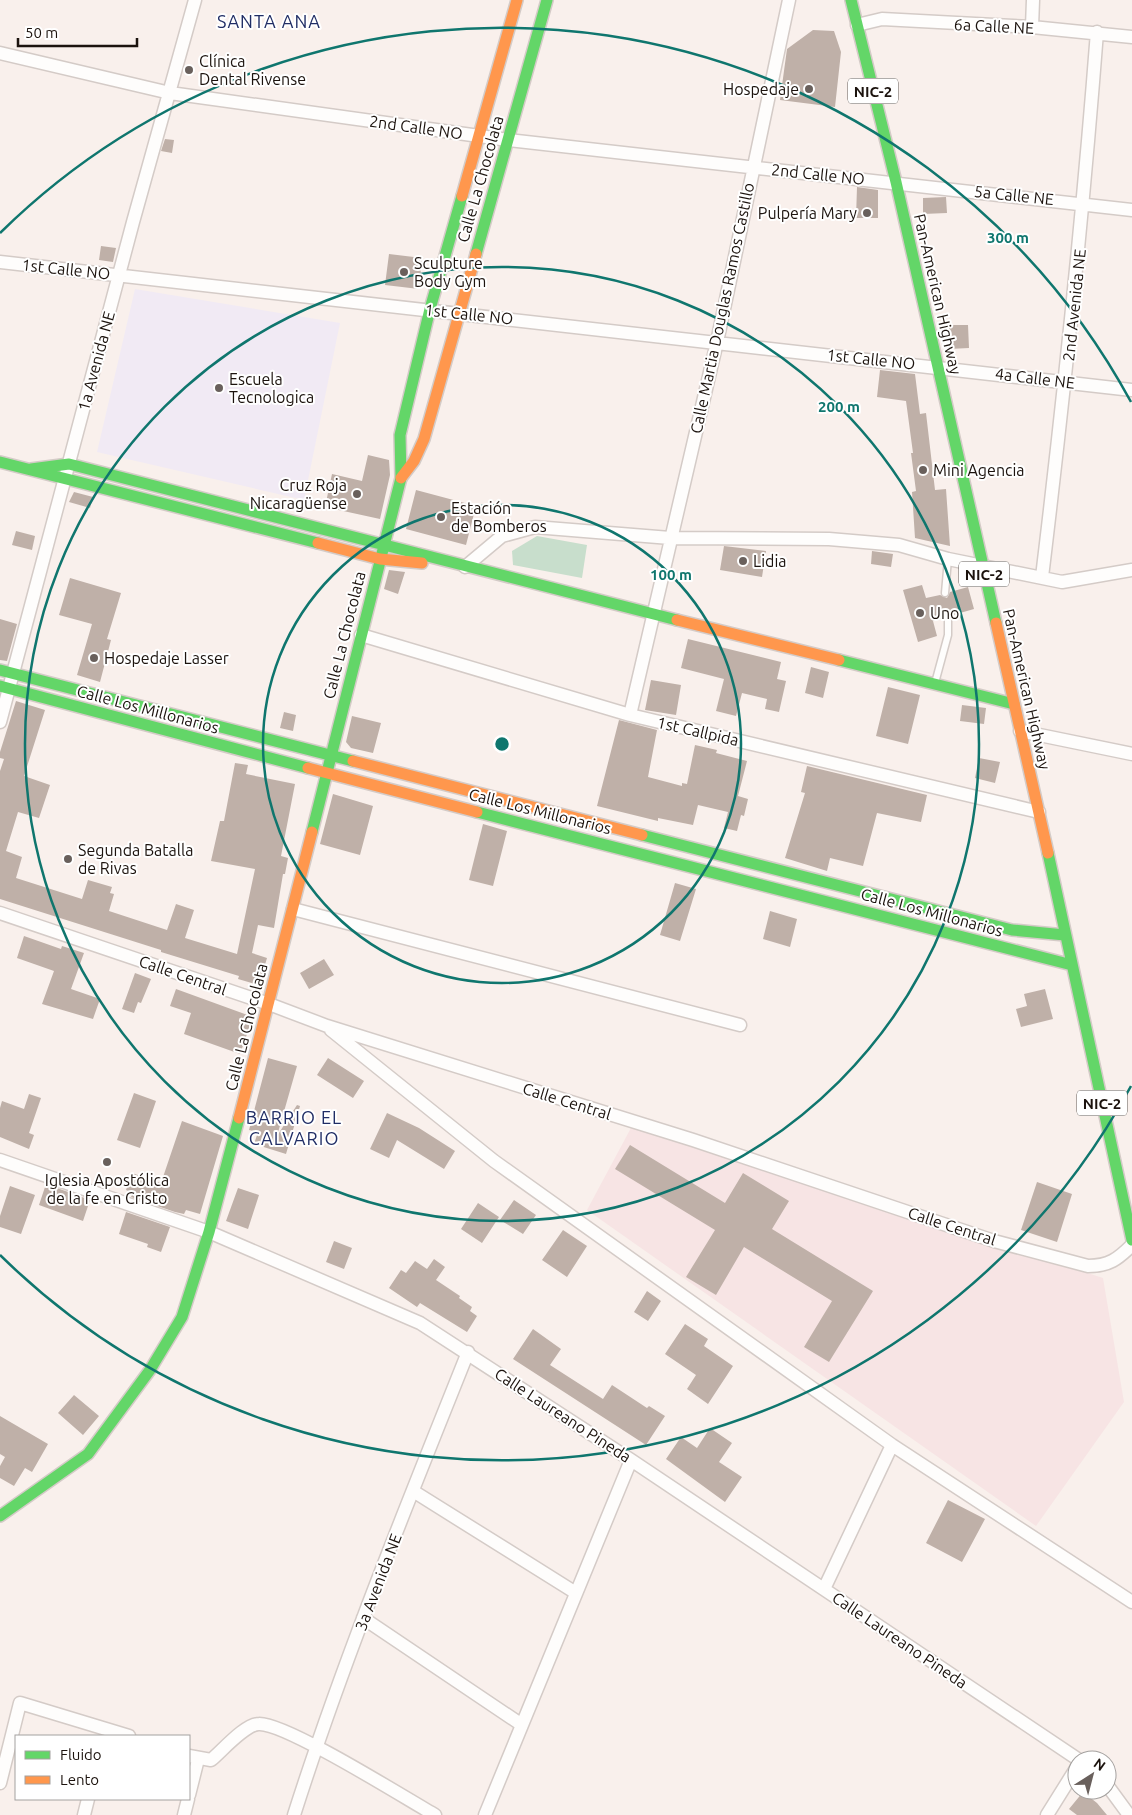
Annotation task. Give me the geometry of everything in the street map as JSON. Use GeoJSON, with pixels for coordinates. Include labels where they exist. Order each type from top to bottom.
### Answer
{"type":"FeatureCollection","features":[{"type":"Feature","properties":{"kind":"main road","name":"Calle La Chocolata"},"geometry":{"type":"LineString","coordinates":[[0,1516],[88,1454],[150,1370],[182,1317],[209,1232],[269,1004],[401,478],[400,435],[430,309],[517,0]]}},
{"type":"Feature","properties":{"kind":"main road","name":"Calle La Chocolata"},"geometry":{"type":"LineString","coordinates":[[401,478],[414,461],[424,440],[547,0]]}},
{"type":"Feature","properties":{"kind":"main road","name":"Pan-American Highway"},"geometry":{"type":"LineString","coordinates":[[851,0],[896,182],[1039,812],[1132,1240]]}},
{"type":"Feature","properties":{"kind":"main road"},"geometry":{"type":"LineString","coordinates":[[0,462],[380,559],[465,568]]}},
{"type":"Feature","properties":{"kind":"main road"},"geometry":{"type":"LineString","coordinates":[[31,469],[69,464],[384,543],[465,568],[1014,704]]}},
{"type":"Feature","properties":{"kind":"main road","name":"Calle Los Millonarios"},"geometry":{"type":"LineString","coordinates":[[0,670],[1012,930],[1065,935]]}},
{"type":"Feature","properties":{"kind":"main road","name":"Calle Los Millonarios"},"geometry":{"type":"LineString","coordinates":[[5,687],[326,773],[1072,965]]}},
{"type":"Feature","properties":{"kind":"street","name":"1a Avenida NE"},"geometry":{"type":"LineString","coordinates":[[0,722],[5,687],[13,674],[195,0]]}},
{"type":"Feature","properties":{"kind":"street","name":"Calle Martia Douglas Ramos Castillo"},"geometry":{"type":"LineString","coordinates":[[630,715],[655,615],[670,538],[717,342],[752,166],[789,0]]}},
{"type":"Feature","properties":{"kind":"street"},"geometry":{"type":"LineString","coordinates":[[1032,28],[1033,0]]}},
{"type":"Feature","properties":{"kind":"street","name":"6a Calle NE"},"geometry":{"type":"LineString","coordinates":[[857,25],[882,19],[1097,32],[1132,37]]}},
{"type":"Feature","properties":{"kind":"street","name":"2nd Avenida NE"},"geometry":{"type":"LineString","coordinates":[[1042,577],[1066,382],[1084,203],[1097,32]]}},
{"type":"Feature","properties":{"kind":"street","name":"2nd Calle NO"},"geometry":{"type":"LineString","coordinates":[[0,53],[170,93],[508,140],[896,182]]}},
{"type":"Feature","properties":{"kind":"street","name":"5a Calle NE"},"geometry":{"type":"LineString","coordinates":[[896,182],[1132,210]]}},
{"type":"Feature","properties":{"kind":"street","name":"1st Calle NO"},"geometry":{"type":"LineString","coordinates":[[0,262],[937,366]]}},
{"type":"Feature","properties":{"kind":"street","name":"4a Calle NE"},"geometry":{"type":"LineString","coordinates":[[937,366],[1132,390]]}},
{"type":"Feature","properties":{"kind":"street"},"geometry":{"type":"LineString","coordinates":[[465,568],[502,536],[535,527],[670,538],[829,539],[899,546],[948,559],[1062,582],[1132,570]]}},
{"type":"Feature","properties":{"kind":"street","name":"1st Callpida"},"geometry":{"type":"LineString","coordinates":[[361,635],[630,715],[1039,812]]}},
{"type":"Feature","properties":{"kind":"street"},"geometry":{"type":"LineString","coordinates":[[1020,731],[1132,754]]}},
{"type":"Feature","properties":{"kind":"street"},"geometry":{"type":"LineString","coordinates":[[293,909],[740,1025]]}},
{"type":"Feature","properties":{"kind":"street","name":"Calle Central"},"geometry":{"type":"LineString","coordinates":[[0,913],[269,1004],[327,1026],[693,1140],[994,1240],[1088,1266],[1103,1266],[1117,1260],[1132,1245]]}},
{"type":"Feature","properties":{"kind":"street"},"geometry":{"type":"LineString","coordinates":[[327,1026],[494,1161],[892,1445],[1132,1602]]}},
{"type":"Feature","properties":{"kind":"street","name":"Calle Laureano Pineda"},"geometry":{"type":"LineString","coordinates":[[0,1160],[209,1232],[420,1323],[468,1352],[631,1460],[1067,1752]]}},
{"type":"Feature","properties":{"kind":"street","name":"3a Avenida NE"},"geometry":{"type":"LineString","coordinates":[[294,1815],[363,1618],[468,1352]]}},
{"type":"Feature","properties":{"kind":"street"},"geometry":{"type":"LineString","coordinates":[[824,1589],[892,1445]]}},
{"type":"Feature","properties":{"kind":"street"},"geometry":{"type":"LineString","coordinates":[[485,1815],[631,1460]]}},
{"type":"Feature","properties":{"kind":"street"},"geometry":{"type":"LineString","coordinates":[[413,1491],[576,1593]]}},
{"type":"Feature","properties":{"kind":"street"},"geometry":{"type":"LineString","coordinates":[[363,1618],[522,1725]]}},
{"type":"Feature","properties":{"kind":"street"},"geometry":{"type":"LineString","coordinates":[[0,1783],[20,1703],[106,1733],[121,1735]]}},
{"type":"Feature","properties":{"kind":"street"},"geometry":{"type":"LineString","coordinates":[[190,1785],[193,1757],[211,1760],[249,1726],[259,1724],[271,1726],[316,1748],[435,1815]]}},
{"type":"Feature","properties":{"kind":"street"},"geometry":{"type":"LineString","coordinates":[[1047,1815],[1067,1783]]}},
{"type":"Feature","properties":{"kind":"street"},"geometry":{"type":"LineString","coordinates":[[1117,1799],[1129,1815]]}},
{"type":"Feature","properties":{"kind":"street"},"geometry":{"type":"LineString","coordinates":[[84,1815],[88,1800]]}},
{"type":"Feature","properties":{"kind":"street"},"geometry":{"type":"LineString","coordinates":[[184,1815],[188,1800]]}},
{"type":"Feature","properties":{"kind":"lane"},"geometry":{"type":"LineString","coordinates":[[944,593],[948,559]]}},
{"type":"Feature","properties":{"kind":"lane"},"geometry":{"type":"LineString","coordinates":[[934,685],[948,635],[948,616]]}},
{"type":"Feature","properties":{"kind":"shaded area","name":"Escuela Tecnologica"},"geometry":{"type":"Polygon","coordinates":[[[135,289],[340,323],[304,500],[97,452],[135,289]]]}},
{"type":"Feature","properties":{"kind":"shaded area"},"geometry":{"type":"Polygon","coordinates":[[[632,1126],[1103,1278],[1124,1402],[1036,1526],[587,1210],[632,1126]]]}},
{"type":"Feature","properties":{"kind":"green space"},"geometry":{"type":"Polygon","coordinates":[[[537,536],[587,545],[582,578],[513,565],[512,551],[537,536]]]}},
{"type":"Feature","properties":{"kind":"building"},"geometry":{"type":"Polygon","coordinates":[[[813,30],[834,31],[841,52],[835,107],[780,100],[787,49],[813,30]]]}},
{"type":"Feature","properties":{"kind":"building"},"geometry":{"type":"Polygon","coordinates":[[[165,139],[174,140],[172,153],[161,151],[165,139]]]}},
{"type":"Feature","properties":{"kind":"building"},"geometry":{"type":"Polygon","coordinates":[[[857,187],[878,190],[878,218],[856,218],[857,187]]]}},
{"type":"Feature","properties":{"kind":"building"},"geometry":{"type":"Polygon","coordinates":[[[946,197],[947,213],[923,214],[923,198],[946,197]]]}},
{"type":"Feature","properties":{"kind":"building"},"geometry":{"type":"Polygon","coordinates":[[[101,246],[116,248],[113,262],[99,260],[101,246]]]}},
{"type":"Feature","properties":{"kind":"building","name":"Sculpture Body Gym"},"geometry":{"type":"Polygon","coordinates":[[[389,254],[422,258],[419,289],[385,285],[389,254]]]}},
{"type":"Feature","properties":{"kind":"building"},"geometry":{"type":"Polygon","coordinates":[[[949,325],[968,325],[969,348],[949,349],[949,325]]]}},
{"type":"Feature","properties":{"kind":"building"},"geometry":{"type":"Polygon","coordinates":[[[880,370],[915,374],[920,414],[926,413],[935,490],[946,489],[950,546],[915,538],[912,492],[916,491],[906,401],[877,397],[880,370]]]}},
{"type":"Feature","properties":{"kind":"building","name":"Cruz Roja Nicaragüense"},"geometry":{"type":"Polygon","coordinates":[[[368,455],[389,460],[390,475],[380,519],[325,507],[332,474],[362,481],[368,455]]]}},
{"type":"Feature","properties":{"kind":"building","name":"Estación de Bomberos"},"geometry":{"type":"Polygon","coordinates":[[[416,490],[476,506],[466,545],[406,529],[416,490]]]}},
{"type":"Feature","properties":{"kind":"building"},"geometry":{"type":"Polygon","coordinates":[[[74,492],[93,497],[90,508],[69,502],[74,492]]]}},
{"type":"Feature","properties":{"kind":"building"},"geometry":{"type":"Polygon","coordinates":[[[16,531],[35,536],[32,550],[12,545],[16,531]]]}},
{"type":"Feature","properties":{"kind":"building","name":"Lidia"},"geometry":{"type":"Polygon","coordinates":[[[724,546],[766,551],[762,577],[720,570],[724,546]]]}},
{"type":"Feature","properties":{"kind":"building"},"geometry":{"type":"Polygon","coordinates":[[[872,551],[893,554],[891,567],[871,564],[872,551]]]}},
{"type":"Feature","properties":{"kind":"building"},"geometry":{"type":"Polygon","coordinates":[[[389,570],[405,572],[398,594],[384,589],[389,570]]]}},
{"type":"Feature","properties":{"kind":"building"},"geometry":{"type":"Polygon","coordinates":[[[70,578],[121,593],[107,639],[111,640],[100,682],[77,675],[92,624],[59,615],[70,578]]]}},
{"type":"Feature","properties":{"kind":"building"},"geometry":{"type":"Polygon","coordinates":[[[922,585],[926,598],[940,595],[947,598],[950,592],[968,587],[974,609],[953,615],[950,611],[945,612],[943,618],[933,621],[937,636],[918,642],[903,590],[922,585]]]}},
{"type":"Feature","properties":{"kind":"building"},"geometry":{"type":"Polygon","coordinates":[[[0,619],[17,624],[7,661],[0,660],[0,619]]]}},
{"type":"Feature","properties":{"kind":"building"},"geometry":{"type":"Polygon","coordinates":[[[688,639],[781,662],[777,679],[786,681],[779,712],[765,709],[767,699],[742,693],[736,716],[716,711],[724,679],[681,668],[688,639]]]}},
{"type":"Feature","properties":{"kind":"building"},"geometry":{"type":"Polygon","coordinates":[[[811,667],[829,672],[823,698],[805,693],[811,667]]]}},
{"type":"Feature","properties":{"kind":"building"},"geometry":{"type":"Polygon","coordinates":[[[651,680],[681,685],[676,715],[645,710],[651,680]]]}},
{"type":"Feature","properties":{"kind":"building"},"geometry":{"type":"Polygon","coordinates":[[[888,687],[920,695],[908,744],[876,736],[888,687]]]}},
{"type":"Feature","properties":{"kind":"building"},"geometry":{"type":"Polygon","coordinates":[[[16,701],[45,710],[24,776],[50,785],[39,818],[18,812],[6,851],[22,857],[16,878],[82,899],[88,880],[112,887],[110,893],[114,894],[109,911],[167,930],[176,904],[194,910],[185,938],[237,954],[255,869],[211,861],[220,821],[224,821],[235,763],[248,765],[246,774],[295,784],[281,856],[288,858],[285,874],[283,874],[274,928],[258,925],[252,953],[267,958],[259,985],[238,979],[239,976],[161,952],[161,950],[0,899],[0,771],[4,759],[0,758],[0,752],[16,701]]]}},
{"type":"Feature","properties":{"kind":"building"},"geometry":{"type":"Polygon","coordinates":[[[962,705],[986,708],[984,724],[960,721],[962,705]]]}},
{"type":"Feature","properties":{"kind":"building"},"geometry":{"type":"Polygon","coordinates":[[[284,712],[296,715],[293,731],[280,728],[284,712]]]}},
{"type":"Feature","properties":{"kind":"building"},"geometry":{"type":"Polygon","coordinates":[[[352,716],[381,723],[373,753],[351,748],[346,742],[352,716]]]}},
{"type":"Feature","properties":{"kind":"building"},"geometry":{"type":"Polygon","coordinates":[[[619,720],[657,730],[648,777],[682,786],[682,783],[687,784],[695,745],[717,750],[716,753],[747,761],[738,796],[748,799],[744,816],[741,815],[737,831],[724,828],[728,812],[698,805],[693,825],[658,818],[658,821],[597,806],[619,720]]]}},
{"type":"Feature","properties":{"kind":"building"},"geometry":{"type":"Polygon","coordinates":[[[979,758],[1000,762],[995,783],[975,778],[979,758]]]}},
{"type":"Feature","properties":{"kind":"building"},"geometry":{"type":"Polygon","coordinates":[[[807,766],[927,795],[921,822],[877,813],[863,866],[830,858],[827,871],[785,858],[805,793],[801,792],[807,766]]]}},
{"type":"Feature","properties":{"kind":"building"},"geometry":{"type":"Polygon","coordinates":[[[333,794],[373,806],[360,855],[320,844],[333,794]]]}},
{"type":"Feature","properties":{"kind":"building"},"geometry":{"type":"Polygon","coordinates":[[[483,824],[507,831],[493,886],[469,880],[483,824]]]}},
{"type":"Feature","properties":{"kind":"building"},"geometry":{"type":"Polygon","coordinates":[[[675,883],[696,889],[680,941],[660,935],[675,883]]]}},
{"type":"Feature","properties":{"kind":"building"},"geometry":{"type":"Polygon","coordinates":[[[770,911],[797,919],[790,947],[763,939],[770,911]]]}},
{"type":"Feature","properties":{"kind":"building"},"geometry":{"type":"Polygon","coordinates":[[[24,936],[61,949],[62,946],[84,953],[71,989],[100,999],[93,1019],[42,1004],[54,971],[17,958],[24,936]]]}},
{"type":"Feature","properties":{"kind":"building"},"geometry":{"type":"Polygon","coordinates":[[[324,959],[334,975],[309,989],[300,973],[324,959]]]}},
{"type":"Feature","properties":{"kind":"building"},"geometry":{"type":"Polygon","coordinates":[[[135,973],[151,979],[141,1003],[138,1002],[134,1013],[122,1009],[135,973]]]}},
{"type":"Feature","properties":{"kind":"building"},"geometry":{"type":"Polygon","coordinates":[[[176,989],[253,1017],[240,1054],[184,1034],[191,1013],[170,1006],[176,989]]]}},
{"type":"Feature","properties":{"kind":"building"},"geometry":{"type":"Polygon","coordinates":[[[1045,989],[1053,1019],[1021,1027],[1016,1009],[1027,1006],[1024,994],[1045,989]]]}},
{"type":"Feature","properties":{"kind":"building"},"geometry":{"type":"Polygon","coordinates":[[[268,1058],[297,1066],[277,1136],[297,1105],[300,1106],[286,1154],[254,1144],[258,1132],[249,1130],[268,1058]]]}},
{"type":"Feature","properties":{"kind":"building"},"geometry":{"type":"Polygon","coordinates":[[[328,1058],[364,1081],[353,1098],[317,1075],[328,1058]]]}},
{"type":"Feature","properties":{"kind":"building"},"geometry":{"type":"Polygon","coordinates":[[[134,1093],[156,1101],[140,1148],[117,1140],[134,1093]]]}},
{"type":"Feature","properties":{"kind":"building"},"geometry":{"type":"Polygon","coordinates":[[[29,1094],[41,1098],[29,1133],[34,1135],[29,1149],[0,1137],[0,1108],[2,1101],[24,1109],[29,1094]]]}},
{"type":"Feature","properties":{"kind":"building"},"geometry":{"type":"Polygon","coordinates":[[[387,1113],[419,1128],[455,1151],[444,1169],[397,1140],[389,1158],[370,1149],[387,1113]]]}},
{"type":"Feature","properties":{"kind":"building"},"geometry":{"type":"Polygon","coordinates":[[[182,1121],[223,1136],[200,1214],[186,1210],[184,1214],[175,1212],[131,1197],[133,1193],[126,1190],[132,1173],[161,1183],[182,1121]]]}},
{"type":"Feature","properties":{"kind":"building"},"geometry":{"type":"Polygon","coordinates":[[[630,1145],[725,1203],[743,1173],[789,1201],[772,1229],[873,1291],[829,1362],[804,1347],[832,1301],[744,1247],[716,1295],[686,1277],[715,1230],[615,1169],[630,1145]]]}},
{"type":"Feature","properties":{"kind":"building"},"geometry":{"type":"Polygon","coordinates":[[[1037,1182],[1072,1194],[1057,1242],[1021,1230],[1037,1182]]]}},
{"type":"Feature","properties":{"kind":"building"},"geometry":{"type":"Polygon","coordinates":[[[46,1184],[90,1200],[83,1221],[39,1205],[46,1184]]]}},
{"type":"Feature","properties":{"kind":"building"},"geometry":{"type":"Polygon","coordinates":[[[10,1186],[35,1195],[21,1234],[0,1227],[0,1216],[10,1186]]]}},
{"type":"Feature","properties":{"kind":"building"},"geometry":{"type":"Polygon","coordinates":[[[238,1188],[259,1195],[248,1229],[226,1221],[238,1188]]]}},
{"type":"Feature","properties":{"kind":"building"},"geometry":{"type":"Polygon","coordinates":[[[514,1200],[536,1215],[523,1234],[500,1220],[514,1200]]]}},
{"type":"Feature","properties":{"kind":"building"},"geometry":{"type":"Polygon","coordinates":[[[478,1203],[499,1217],[482,1243],[461,1229],[478,1203]]]}},
{"type":"Feature","properties":{"kind":"building"},"geometry":{"type":"Polygon","coordinates":[[[126,1212],[170,1227],[161,1252],[147,1247],[148,1244],[119,1234],[126,1212]]]}},
{"type":"Feature","properties":{"kind":"building"},"geometry":{"type":"Polygon","coordinates":[[[563,1230],[587,1246],[567,1277],[542,1260],[563,1230]]]}},
{"type":"Feature","properties":{"kind":"building"},"geometry":{"type":"Polygon","coordinates":[[[334,1241],[352,1248],[344,1269],[326,1262],[334,1241]]]}},
{"type":"Feature","properties":{"kind":"building"},"geometry":{"type":"Polygon","coordinates":[[[434,1259],[445,1267],[436,1280],[460,1296],[459,1298],[472,1307],[470,1311],[477,1316],[467,1332],[420,1303],[417,1307],[389,1288],[401,1270],[406,1273],[415,1261],[427,1269],[434,1259]]]}},
{"type":"Feature","properties":{"kind":"building"},"geometry":{"type":"Polygon","coordinates":[[[647,1291],[661,1301],[648,1321],[634,1312],[647,1291]]]}},
{"type":"Feature","properties":{"kind":"building"},"geometry":{"type":"Polygon","coordinates":[[[685,1324],[708,1339],[704,1346],[733,1366],[708,1404],[687,1389],[696,1375],[665,1354],[685,1324]]]}},
{"type":"Feature","properties":{"kind":"building"},"geometry":{"type":"Polygon","coordinates":[[[533,1329],[561,1349],[550,1365],[603,1399],[612,1385],[647,1408],[649,1406],[665,1416],[646,1445],[513,1359],[533,1329]]]}},
{"type":"Feature","properties":{"kind":"building"},"geometry":{"type":"Polygon","coordinates":[[[74,1395],[99,1416],[83,1435],[58,1413],[74,1395]]]}},
{"type":"Feature","properties":{"kind":"building"},"geometry":{"type":"Polygon","coordinates":[[[0,1416],[48,1444],[32,1472],[25,1468],[14,1486],[0,1478],[0,1466],[5,1457],[0,1454],[0,1416]]]}},
{"type":"Feature","properties":{"kind":"building"},"geometry":{"type":"Polygon","coordinates":[[[710,1428],[732,1443],[719,1462],[742,1477],[725,1502],[666,1459],[681,1437],[697,1448],[710,1428]]]}},
{"type":"Feature","properties":{"kind":"building"},"geometry":{"type":"Polygon","coordinates":[[[948,1500],[985,1519],[962,1562],[926,1543],[948,1500]]]}},
{"type":"Feature","properties":{"kind":"building"},"geometry":{"type":"Polygon","coordinates":[[[1076,1800],[1093,1800],[1107,1815],[1077,1815],[1069,1809],[1076,1800]]]}},
{"type":"Feature","properties":{"kind":"traffic: fast"},"geometry":{"type":"LineString","coordinates":[[476,254],[547,0]]}},
{"type":"Feature","properties":{"kind":"traffic: fast"},"geometry":{"type":"LineString","coordinates":[[851,0],[896,182],[996,623]]}},
{"type":"Feature","properties":{"kind":"traffic: fast"},"geometry":{"type":"LineString","coordinates":[[312,832],[401,478],[400,435],[430,309],[462,196]]}},
{"type":"Feature","properties":{"kind":"traffic: fast"},"geometry":{"type":"LineString","coordinates":[[0,462],[318,543]]}},
{"type":"Feature","properties":{"kind":"traffic: fast"},"geometry":{"type":"LineString","coordinates":[[31,469],[69,464],[677,620]]}},
{"type":"Feature","properties":{"kind":"traffic: fast"},"geometry":{"type":"LineString","coordinates":[[839,660],[1014,704]]}},
{"type":"Feature","properties":{"kind":"traffic: fast"},"geometry":{"type":"LineString","coordinates":[[0,670],[353,761]]}},
{"type":"Feature","properties":{"kind":"traffic: fast"},"geometry":{"type":"LineString","coordinates":[[0,686],[308,768]]}},
{"type":"Feature","properties":{"kind":"traffic: fast"},"geometry":{"type":"LineString","coordinates":[[477,812],[1072,965]]}},
{"type":"Feature","properties":{"kind":"traffic: fast"},"geometry":{"type":"LineString","coordinates":[[642,835],[1012,930],[1065,935]]}},
{"type":"Feature","properties":{"kind":"traffic: fast"},"geometry":{"type":"LineString","coordinates":[[1048,853],[1132,1240]]}},
{"type":"Feature","properties":{"kind":"traffic: fast"},"geometry":{"type":"LineString","coordinates":[[0,1516],[88,1454],[150,1370],[182,1317],[209,1232],[239,1118]]}},
{"type":"Feature","properties":{"kind":"traffic: slow"},"geometry":{"type":"LineString","coordinates":[[462,196],[517,0]]}},
{"type":"Feature","properties":{"kind":"traffic: slow"},"geometry":{"type":"LineString","coordinates":[[401,478],[414,461],[424,439],[476,254]]}},
{"type":"Feature","properties":{"kind":"traffic: slow"},"geometry":{"type":"LineString","coordinates":[[318,543],[380,559],[422,563]]}},
{"type":"Feature","properties":{"kind":"traffic: slow"},"geometry":{"type":"LineString","coordinates":[[677,620],[839,660]]}},
{"type":"Feature","properties":{"kind":"traffic: slow"},"geometry":{"type":"LineString","coordinates":[[996,623],[1048,853]]}},
{"type":"Feature","properties":{"kind":"traffic: slow"},"geometry":{"type":"LineString","coordinates":[[353,761],[642,835]]}},
{"type":"Feature","properties":{"kind":"traffic: slow"},"geometry":{"type":"LineString","coordinates":[[308,768],[477,812]]}},
{"type":"Feature","properties":{"kind":"traffic: slow"},"geometry":{"type":"LineString","coordinates":[[239,1118],[312,832]]}},
{"type":"Feature","properties":{"kind":"place","name":"Clínica Dental Rivense"},"geometry":{"type":"Point","coordinates":[189,70]}},
{"type":"Feature","properties":{"kind":"place","name":"Hospedaje"},"geometry":{"type":"Point","coordinates":[809,89]}},
{"type":"Feature","properties":{"kind":"place","name":"Pulpería Mary"},"geometry":{"type":"Point","coordinates":[867,213]}},
{"type":"Feature","properties":{"kind":"place","name":"Sculpture Body Gym"},"geometry":{"type":"Point","coordinates":[404,272]}},
{"type":"Feature","properties":{"kind":"place","name":"Escuela Tecnologica"},"geometry":{"type":"Point","coordinates":[219,388]}},
{"type":"Feature","properties":{"kind":"place","name":"Mini Agencia"},"geometry":{"type":"Point","coordinates":[923,470]}},
{"type":"Feature","properties":{"kind":"place","name":"Cruz Roja Nicaragüense"},"geometry":{"type":"Point","coordinates":[357,494]}},
{"type":"Feature","properties":{"kind":"place","name":"Estación de Bomberos"},"geometry":{"type":"Point","coordinates":[441,517]}},
{"type":"Feature","properties":{"kind":"place","name":"Lidia"},"geometry":{"type":"Point","coordinates":[743,561]}},
{"type":"Feature","properties":{"kind":"place","name":"Uno"},"geometry":{"type":"Point","coordinates":[920,613]}},
{"type":"Feature","properties":{"kind":"place","name":"Hospedaje Lasser"},"geometry":{"type":"Point","coordinates":[94,658]}},
{"type":"Feature","properties":{"kind":"place","name":"Segunda Batalla de Rivas"},"geometry":{"type":"Point","coordinates":[68,859]}},
{"type":"Feature","properties":{"kind":"place","name":"Iglesia Apostólica de la fe en Cristo"},"geometry":{"type":"Point","coordinates":[107,1162]}},
{"type":"Feature","properties":{"kind":"district","name":"SANTA ANA"},"geometry":{"type":"Point","coordinates":[269,21]}},
{"type":"Feature","properties":{"kind":"district","name":"BARRIO EL CALVARIO"},"geometry":{"type":"Point","coordinates":[294,1127]}}]}
